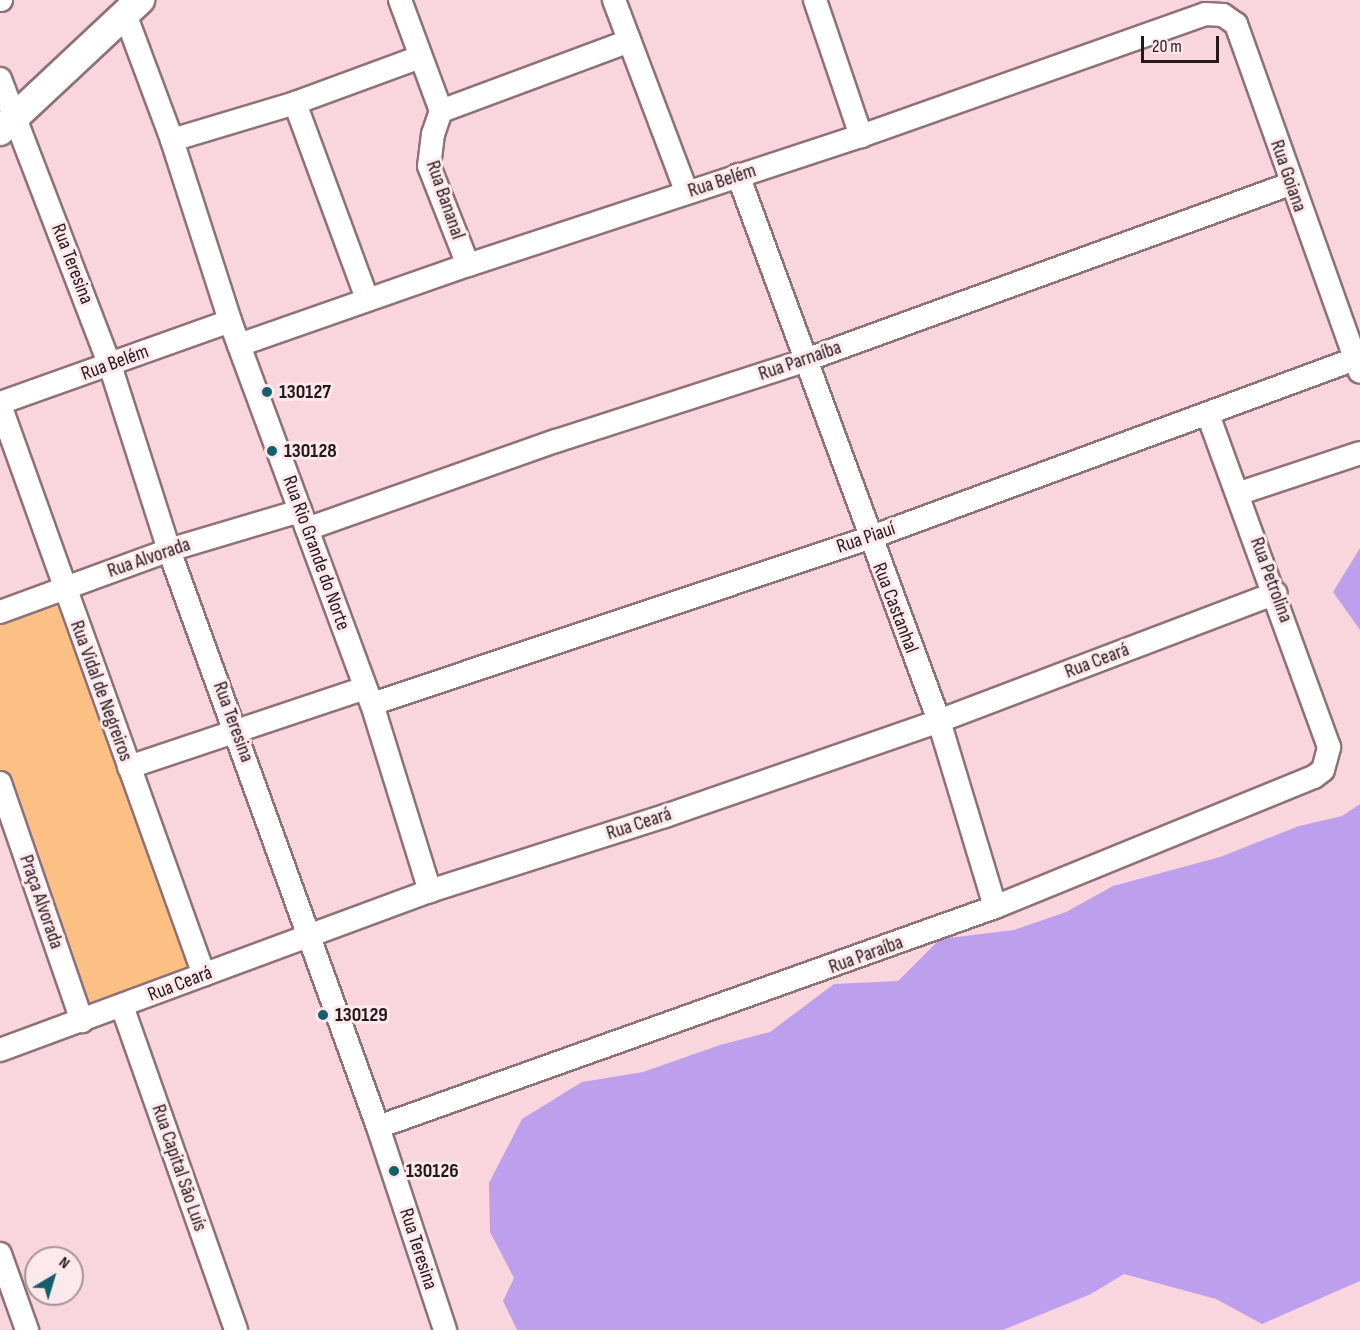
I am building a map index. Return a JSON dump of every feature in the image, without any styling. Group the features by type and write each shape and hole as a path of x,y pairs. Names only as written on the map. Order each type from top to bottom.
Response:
{"street":[{"path":"400,0 441,111 629,41"},
{"path":"614,0 687,193"},
{"path":"814,0 861,136"},
{"path":"8,124 132,7"},
{"name":"Rua Rio Grande do Norte","path":"132,7 230,321 369,696 430,891"},
{"name":"Rua Belém","path":"239,345 468,265 861,136 1203,7"},
{"name":"Rua Goiana","path":"1203,7 1223,15 1236,24 1290,184 1358,366"},
{"path":"172,140 295,103 420,57"},
{"name":"Rua Teresina","path":"0,79 8,124 110,365 169,550 378,1127 445,1330"},
{"path":"295,103 367,299"},
{"name":"Rua Bananal","path":"441,111 432,134 429,166 468,265"},
{"name":"Rua Castanhal","path":"738,175 803,361 939,721 995,907"},
{"name":"Rua Parnaíba","path":"304,520 803,361 1290,184"},
{"name":"Rua Belém","path":"0,404 230,321"},
{"name":"Rua Piauí","path":"129,767 236,730 369,696 869,538 1208,415 1358,366"},
{"name":"Rua Vidal de Negreiros","path":"0,404 204,975"},
{"name":"Rua Petrolina","path":"1208,415 1240,493 1329,747"},
{"path":"1240,493 1360,453"},
{"name":"Rua Alvorada","path":"0,612 169,550 304,520"},
{"name":"Rua Ceará","path":"0,1050 82,1022 430,891 939,721 1276,592"},
{"name":"Rua Paraíba","path":"378,1127 995,907 1314,777 1328,761 1329,747"},
{"name":"Praça Alvorada","path":"0,783 4,808 82,1022"},
{"name":"Rua Capital São Luís","path":"122,1006 236,1330"},
{"path":"0,1254 27,1330"}],"shaded area":[{"path":"1360,548 1360,630 1333,592"},
{"path":"56,602 189,973 81,1011 0,783 0,622"},
{"path":"1360,804 1360,1281 1262,1324 1216,1299 1124,1274 1091,1294 1003,1330 517,1330 503,1301 514,1278 490,1232 489,1183 522,1119 582,1082 643,1072 720,1045 770,1032 834,984 898,981 940,939 1014,930 1066,912 1113,886 1220,857 1299,826 1342,816"}],"place":[{"name":"130127","path":"267,392"},
{"name":"130128","path":"272,451"},
{"name":"130129","path":"323,1015"},
{"name":"130126","path":"394,1171"}]}
